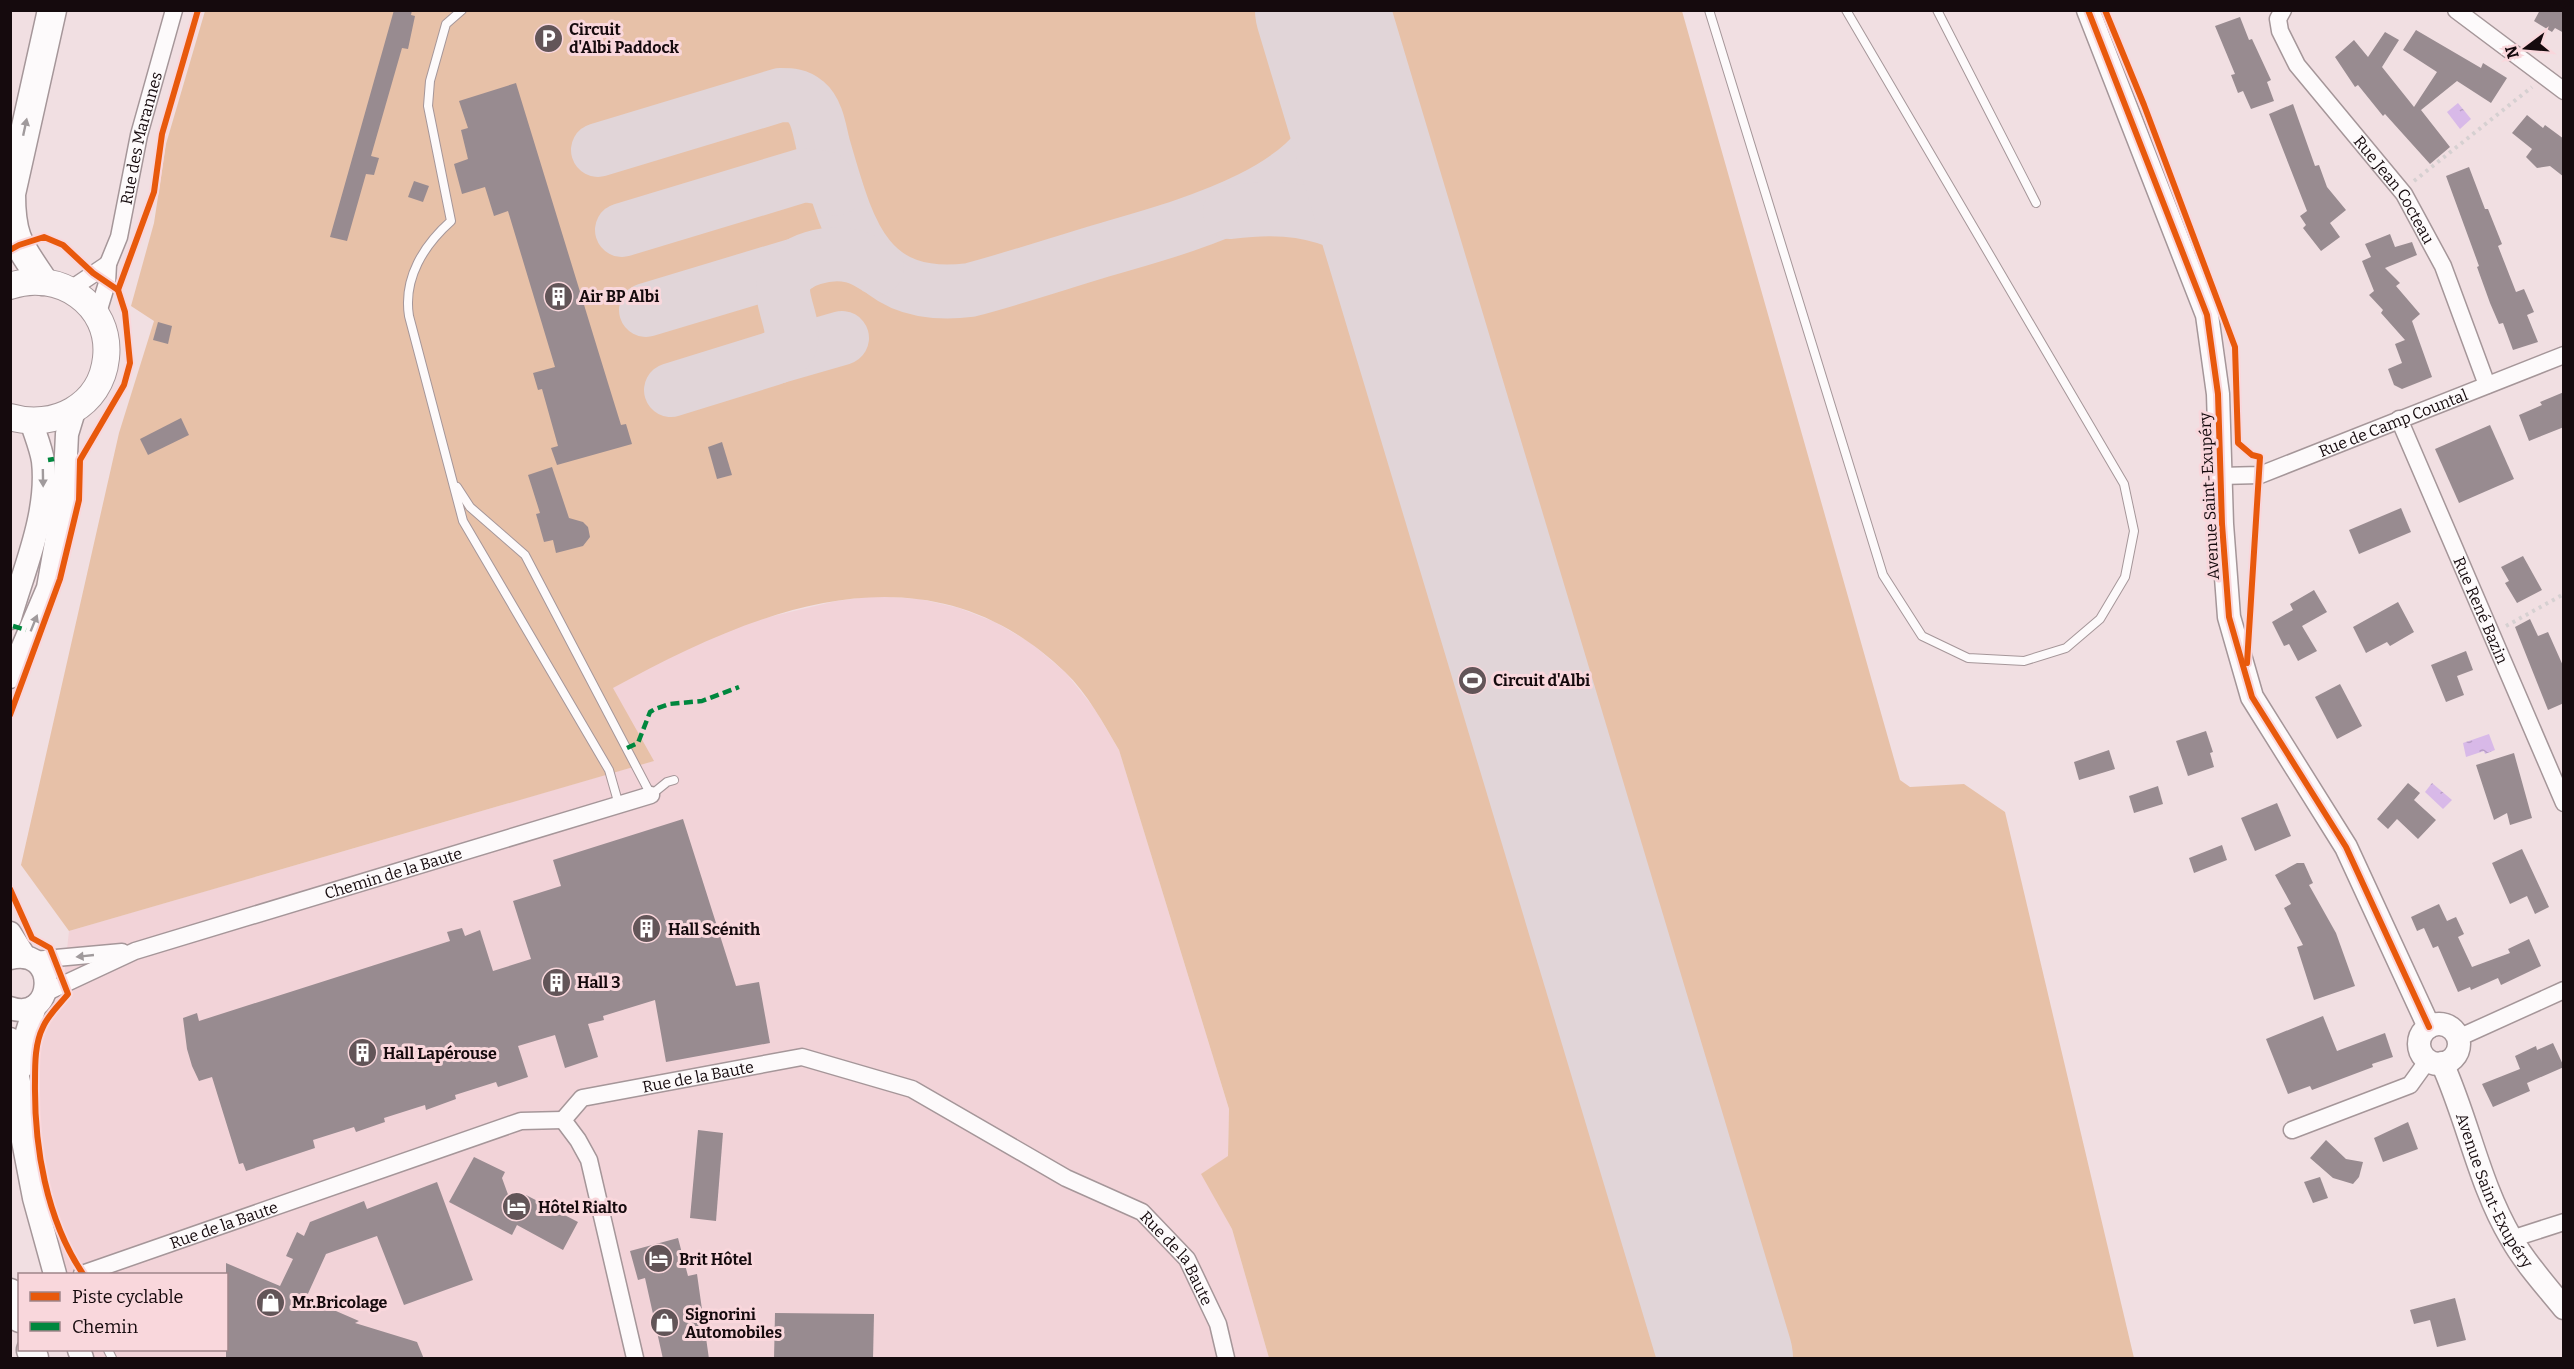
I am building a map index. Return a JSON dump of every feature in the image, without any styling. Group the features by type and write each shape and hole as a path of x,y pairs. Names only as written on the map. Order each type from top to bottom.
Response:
{"highway":[{"path":"43,280 19,245 11,222 11,194 52,10"}],"main road":[{"path":"10,286 43,280 71,290 86,301 97,316 105,336 106,357 101,378 90,397 74,411 54,420 21,419"}],"street":[{"name":"Rue des Marannes","path":"97,316 107,282 108,264 119,237 140,135 174,10"},
{"name":"Avenue Saint-Exupéry","path":"2088,10 2208,315 2218,394 2220,476 2229,617 2252,697 2346,847 2429,1027"},
{"name":"Rue Jean Cocteau","path":"2283,10 2278,19 2280,31 2297,65 2400,189 2443,266 2487,385"},
{"path":"2456,10 2564,91"},
{"path":"71,290 108,264"},
{"name":"Rue de Camp Countal","path":"2220,476 2260,475 2564,355"},
{"path":"10,677 48,588 64,497 67,434 74,411"},
{"path":"10,618 36,527 44,487 43,460 21,419"},
{"name":"Rue René Bazin","path":"2399,419 2564,803"},
{"name":"Chemin de la Baute","path":"40,999 135,951 651,795"},
{"path":"10,933 23,959 45,975 40,999 27,1032 19,1082"},
{"name":"Chemin de la Baute","path":"23,959 135,951"},
{"path":"2458,1038 2564,990"},
{"path":"10,1008 26,1010 40,999"},
{"path":"2292,1130 2410,1085 2435,1062 2449,1061 2458,1051 2458,1038 2456,1032 2446,1025 2434,1024 2429,1027 2424,1031 2420,1043 2420,1050 2435,1062"},
{"path":"10,1039 19,1082 23,1142 34,1198 54,1273"},
{"name":"Rue de la Baute","path":"86,1273 521,1121 562,1120 582,1098 802,1057 912,1089 1066,1178 1142,1212 1187,1258 1218,1324 1226,1359"},
{"name":"Avenue Saint-Exupéry","path":"2435,1062 2453,1088 2478,1165 2511,1239 2564,1308"},
{"path":"562,1120 578,1140 589,1160 635,1359"},
{"path":"2511,1239 2564,1222"}],"lane":[{"path":"462,10 446,24 430,81 428,106 451,221 425,250 410,282 407,293 409,316 463,521 609,770 619,805"},
{"path":"1709,10 1883,575 1922,636 1968,658 2024,661 2066,648 2100,619 2125,577 2134,531 2124,484 1845,10"},
{"path":"1937,10 2036,203"},
{"path":"452,478 470,507 525,555 651,795 667,782 674,780"}],"path":[{"path":"2400,189 2412,182 2544,76"},
{"path":"2492,633 2564,594"}],"shaded area":[{"name":"Circuit d'Albi","path":"205,11 1682,11 1900,780 1910,787 1964,784 2005,812 2134,1358 1269,1358 1232,1229 1201,1174 1228,1156 1229,1109 1119,750 1088,699 1065,672 1012,631 956,607 899,597 841,600 783,613 725,633 613,688 654,761 69,931 21,865 119,433 154,321 131,306 154,223 166,144"},
{"path":"875,596 920,599 959,608 995,622 1031,643 1066,673 1094,708 1119,750 1229,1109 1228,1157 1202,1174 1232,1229 1269,1358 92,1358 89,1351 228,1351 228,1273 65,1273 36,1165 28,1095 33,1031 62,995 69,931 653,761 612,688 674,654 749,622 836,601"}],"water":[{"path":"2458,103 2471,119 2460,129 2447,112"},
{"path":"2489,734 2495,750 2466,757 2463,743"},
{"path":"2432,783 2452,800 2443,809 2425,792"}],"building":[{"path":"394,10 412,10 411,15 415,16 408,49 402,48 371,156 379,158 374,175 366,174 347,241 330,237"},
{"path":"2540,10 2564,10 2564,33 2555,28 2552,32 2534,21"},
{"path":"2240,17 2249,40 2252,39 2271,80 2267,82 2274,101 2251,109 2243,91 2238,93 2231,75 2235,74 2215,26"},
{"path":"2416,30 2481,68 2483,63 2507,78 2491,103 2457,81 2421,110 2450,147 2430,164 2385,114 2383,116 2358,85 2355,87 2335,57 2354,40 2368,57 2385,32 2399,40 2382,67 2414,107 2437,72 2403,50"},
{"path":"516,83 621,425 626,424 632,444 557,465 551,448 558,446 542,389 538,390 533,373 555,367 508,211 494,216 485,187 462,194 454,164 468,159 461,130 468,128 459,101"},
{"path":"2293,104 2315,166 2319,165 2327,187 2346,210 2330,223 2340,237 2321,251 2303,228 2306,225 2300,216 2307,211 2269,114"},
{"path":"2527,115 2543,128 2545,125 2564,139 2564,177 2550,166 2537,168 2526,157 2532,149 2512,133"},
{"path":"2469,167 2485,209 2488,209 2502,244 2498,246 2516,292 2524,289 2534,312 2527,315 2538,342 2513,350 2503,323 2499,324 2490,303 2446,176"},
{"path":"414,181 429,186 423,202 408,197"},
{"path":"2390,234 2395,247 2412,242 2417,255 2385,268 2400,283 2396,286 2420,314 2412,321 2432,377 2402,389 2394,385 2388,369 2402,363 2395,344 2405,340 2381,313 2383,310 2369,295 2374,291 2362,261 2371,257 2365,244"},
{"path":"158,322 172,326 168,344 153,340"},
{"path":"2564,392 2564,427 2529,441 2519,415 2542,405 2540,402"},
{"path":"181,418 189,435 148,455 140,439"},
{"path":"2490,425 2514,479 2459,503 2435,449"},
{"path":"722,442 732,475 717,479 708,447"},
{"path":"552,467 569,518 583,522 588,527 590,537 583,546 556,553 553,540 544,542 536,514 540,513 528,475"},
{"path":"2401,508 2411,532 2359,554 2349,530"},
{"path":"2523,556 2542,590 2517,603 2505,583 2509,581 2501,567"},
{"path":"2314,590 2327,612 2302,626 2317,651 2298,661 2289,644 2284,646 2272,622 2293,610 2290,604"},
{"path":"2398,602 2414,632 2390,646 2387,642 2366,653 2353,627"},
{"path":"2530,619 2538,636 2548,632 2564,668 2564,703 2548,710 2515,627"},
{"path":"2466,651 2473,670 2457,676 2464,695 2446,702 2431,665"},
{"path":"2340,684 2362,726 2337,739 2315,697"},
{"path":"2206,731 2213,752 2210,753 2214,767 2188,776 2176,741"},
{"path":"2109,750 2115,769 2079,780 2074,762"},
{"path":"2514,753 2532,818 2510,825 2507,813 2494,820 2476,765"},
{"path":"2408,783 2420,793 2414,800 2436,820 2418,839 2397,819 2388,829 2377,819"},
{"path":"2158,786 2163,804 2134,813 2129,796"},
{"path":"2277,803 2291,836 2255,851 2241,818"},
{"path":"683,819 736,986 759,982 770,1043 666,1062 655,1000 603,1016 604,1020 588,1024 598,1057 565,1068 555,1035 518,1046 528,1077 498,1087 496,1082 455,1095 456,1099 426,1110 425,1105 384,1118 385,1122 356,1132 354,1127 313,1140 315,1148 246,1171 243,1163 239,1164 212,1077 199,1081 192,1066 183,1018 197,1013 199,1021 450,941 447,932 462,928 465,936 480,930 493,971 531,959 513,901 561,886 553,860"},
{"path":"2222,845 2227,860 2194,873 2189,858"},
{"path":"2522,849 2549,907 2535,914 2527,896 2510,904 2492,863"},
{"path":"2297,863 2304,863 2313,883 2309,885 2336,933 2355,986 2314,1000 2297,947 2303,945 2284,908 2291,904 2275,875"},
{"path":"2439,904 2447,921 2456,917 2464,934 2458,937 2472,967 2510,953 2508,949 2529,939 2541,966 2501,985 2498,978 2471,990 2470,987 2458,992 2438,946 2433,948 2424,928 2417,931 2411,917"},
{"path":"2323,1016 2337,1051 2385,1033 2393,1057 2312,1090 2310,1086 2288,1094 2266,1039"},
{"path":"2553,1043 2564,1067 2527,1083 2530,1091 2493,1107 2482,1084 2520,1069 2515,1056 2536,1046 2537,1050"},
{"path":"2408,1122 2418,1149 2383,1162 2374,1138"},
{"path":"698,1130 723,1133 716,1221 690,1218"},
{"path":"2326,1140 2346,1159 2363,1162 2359,1177 2353,1184 2333,1178 2310,1158"},
{"name":"Hôtel Rialto","path":"474,1157 505,1172 502,1178 510,1200 526,1195 578,1222 563,1250 517,1225 512,1235 449,1202"},
{"path":"2320,1177 2328,1198 2313,1203 2304,1182"},
{"path":"437,1182 473,1280 404,1305 377,1236 326,1254 306,1298 359,1321 355,1323 417,1342 424,1359 226,1359 226,1351 228,1351 228,1273 226,1273 226,1263 280,1286 293,1259 286,1256 297,1232 304,1236 310,1222 364,1201 367,1209"},
{"path":"678,1238 688,1276 697,1274 709,1359 663,1359 645,1278 638,1280 630,1251"},
{"path":"2455,1298 2466,1340 2437,1347 2430,1320 2414,1324 2410,1310"},
{"path":"775,1313 874,1314 873,1359 774,1359"}],"taxiway":[{"path":"598,150 780,95 797,97 810,106 816,117 842,207 867,255 884,272 906,285 935,291 970,290 1198,221 1236,206 1270,188 1300,166 1323,141 1335,112 1336,81 1328,30"},
{"path":"622,230 804,175 825,178 836,189"},
{"path":"1230,212 1258,209 1299,211 1339,222 1364,235 1405,285"},
{"path":"671,390 771,359 783,353 790,345 792,335 783,292 784,282 788,274 803,262 823,256 843,255 859,258 877,268"},
{"path":"646,310 799,264"},
{"path":"776,357 842,338"}],"runway":[{"path":"1322,10 1726,1358"}],"marked path":[{"path":"48,460 54,459"},
{"path":"13,626 26,630"},
{"path":"627,748 638,743 650,712 655,709 669,704 702,701 739,687"}],"cycle path":[{"path":"118,290 154,192 162,134 198,10"},
{"path":"2088,10 2207,315 2218,394 2222,524 2229,617 2252,697 2346,847 2429,1027"},
{"path":"2105,10 2144,105 2235,347 2238,443 2252,455 2260,457 2247,663"},
{"path":"10,250 44,237 63,245 93,273 118,290 125,312 130,363 124,385 80,460 79,500 60,579 10,715"},
{"path":"10,889 32,938 50,948 68,994 48,1018 38,1040 35,1060 35,1106 40,1156 51,1206 70,1253 82,1273"}],"place":[{"name":"Circuit d'Albi Paddock","path":"548,38"},
{"name":"Air BP Albi","path":"558,296"},
{"name":"Circuit d'Albi","path":"1472,680"},
{"name":"Hall Scénith","path":"647,929"},
{"name":"Hall 3","path":"556,982"},
{"name":"Hall Lapérouse","path":"362,1053"},
{"name":"Hôtel Rialto","path":"517,1207"},
{"name":"Brit Hôtel","path":"658,1259"},
{"name":"Mr.Bricolage","path":"271,1302"},
{"name":"Signorini Automobiles","path":"664,1323"}]}
